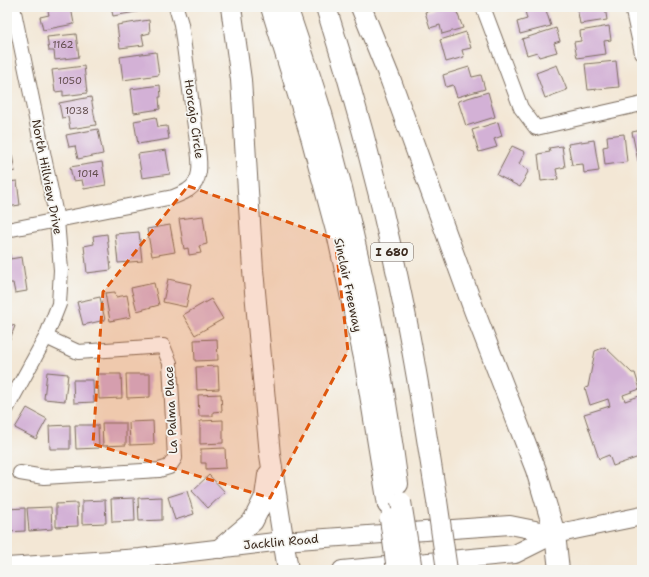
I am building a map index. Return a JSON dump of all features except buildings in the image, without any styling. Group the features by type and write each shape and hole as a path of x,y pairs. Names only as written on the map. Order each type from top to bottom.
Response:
{"highway":[{"path":"231,7 241,80 253,270 270,455 288,570"},
{"name":"Sinclair Freeway","path":"271,7 311,137 338,238 394,504 397,570"},
{"name":"I 680","path":"287,7 322,113 358,257 386,404 394,504 412,570"},
{"name":"I 680","path":"326,7 358,117 395,266 437,501 447,570"},
{"path":"361,7 391,81 474,310 536,470 555,534 559,570"},
{"path":"221,548 253,521 265,498 270,455"}],"main road":[{"name":"Jacklin Road","path":"342,570 514,554 555,534 642,516"},
{"name":"Jacklin Road","path":"7,566 140,558 283,541 510,525 555,534"}],"street":[{"name":"North Hillview Drive","path":"7,408 46,337 59,304 61,270 57,220 13,7"},
{"name":"Horcajo Circle","path":"7,230 173,197 189,190 198,179 200,166 198,149 181,24 176,7"},
{"path":"483,7 521,108 536,128 642,104"},
{"path":"632,7 642,53"},
{"name":"La Palma Place","path":"20,473 44,477 160,470 169,467 175,458 170,363 163,346 78,352 46,337"}],"highlighted area":[{"path":"188,186 335,239 348,351 270,498 93,444 103,292"}]}
